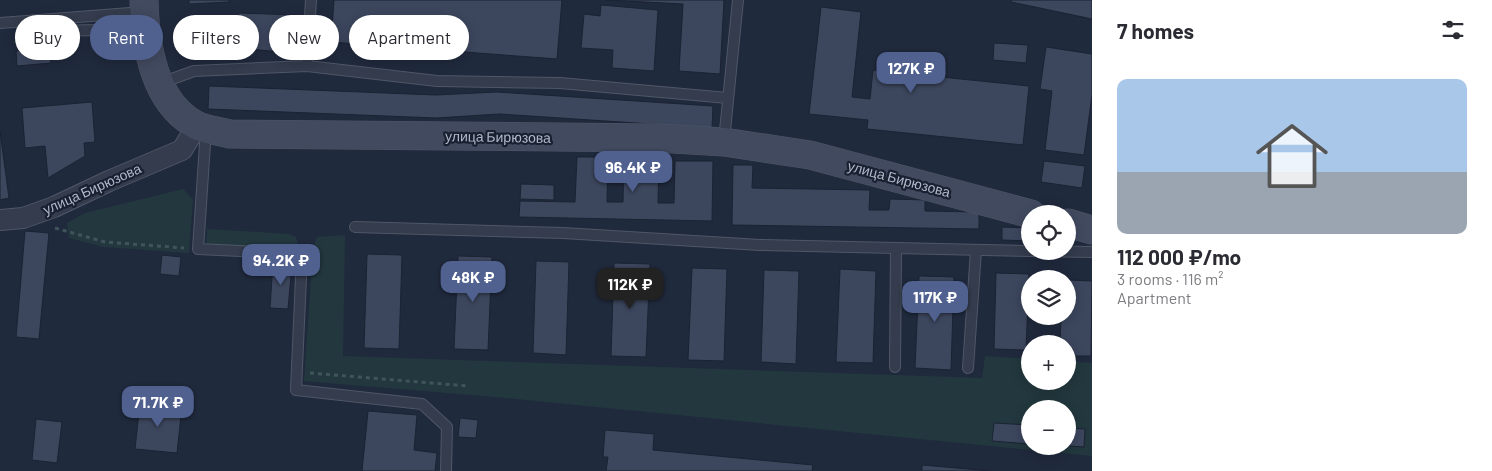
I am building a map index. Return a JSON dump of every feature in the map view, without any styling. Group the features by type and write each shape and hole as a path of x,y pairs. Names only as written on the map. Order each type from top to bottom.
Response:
{"main road":[{"name":"улица Бирюзова","path":"145,14 150,55 160,86 176,110 202,127 230,134 657,138 724,142 810,155 1021,211"},
{"path":"1076,225 1092,230"}],"street":[{"name":"улица Бирюзова","path":"0,220 23,218 54,207 182,150 202,127"}],"lane":[{"path":"307,66 312,0"},
{"path":"724,142 738,0"},
{"path":"80,18 145,14"},
{"path":"80,26 145,14"},
{"path":"0,23 15,22"},
{"path":"160,86 172,78 194,71 307,66 436,81 560,83 728,98"},
{"path":"202,127 198,249 302,254 296,390 422,404 447,427 446,471"},
{"path":"355,227 563,233 760,245 1021,251"},
{"path":"895,367 896,248"},
{"path":"968,368 976,250"},
{"path":"1076,252 1092,252"}],"path":[{"path":"49,227 105,242 198,249"},
{"path":"297,372 468,386"}],"green space":[{"path":"183,189 193,199 189,253 104,247 69,238 67,223 85,213"},
{"path":"207,229 289,234 296,237 299,249 293,260 206,254"},
{"path":"345,235 343,356 982,378 985,356 1021,358 1021,390 1076,390 1076,362 1092,363 1092,456 1076,454 1076,400 1021,400 1021,449 495,397 304,381 313,249 317,237"}],"building":[{"path":"189,0 229,0 229,2 189,4"},
{"path":"334,0 562,0 557,59 469,52 469,15 349,15 349,43 339,43 339,15 333,15"},
{"path":"606,0 724,0 720,74 679,71 683,4"},
{"path":"1011,0 1092,0 1092,19 1011,2"},
{"path":"601,5 658,10 654,71 612,68 613,50 581,48 584,14 600,16"},
{"path":"821,7 861,12 852,97 870,99 873,70 1029,86 1023,145 867,129 868,120 809,114"},
{"path":"239,13 297,15 269,15 269,51 259,50 259,15 239,15"},
{"path":"994,43 1028,45 1026,63 993,60"},
{"path":"1046,47 1092,54 1092,95 1084,155 1045,150 1052,91 1040,89"},
{"path":"17,60 51,60 51,63 17,66"},
{"path":"209,86 436,95 497,92 713,106 712,128 499,114 436,118 208,109"},
{"path":"92,102 95,142 84,143 85,156 48,178 45,146 25,148 22,108"},
{"path":"0,131 9,198 0,200"},
{"path":"624,155 659,156 658,203 674,203 675,161 713,161 712,221 519,217 520,201 575,202 577,157 608,157 607,202 623,202"},
{"path":"1044,161 1085,166 1082,188 1041,182"},
{"path":"733,165 753,165 752,188 870,190 869,210 889,210 890,199 925,200 925,211 979,212 979,229 732,225"},
{"path":"521,184 554,185 554,200 520,199"},
{"path":"1002,227 1021,228 1021,241 1002,240"},
{"path":"25,231 49,233 39,339 16,337"},
{"path":"367,254 402,255 399,349 364,348"},
{"path":"162,255 181,257 179,276 160,274"},
{"path":"458,256 492,257 488,350 454,349"},
{"path":"536,261 569,262 566,355 533,353"},
{"path":"273,263 292,265 288,309 270,308"},
{"path":"614,263 650,264 646,357 611,356"},
{"path":"692,268 727,269 724,361 688,360"},
{"path":"840,269 876,271 873,363 836,362"},
{"path":"764,270 799,271 796,364 761,362"},
{"path":"996,273 1021,274 1021,325 1027,325 1027,335 1021,335 1021,350 994,349"},
{"path":"919,276 954,277 951,370 915,368"},
{"path":"1076,280 1092,281 1091,356 1076,356 1076,335 1060,335 1061,325 1076,325"},
{"path":"140,403 182,407 177,453 135,449"},
{"path":"368,411 417,415 414,450 437,453 435,471 362,471"},
{"path":"460,418 478,420 476,438 458,437"},
{"path":"36,419 62,422 57,463 32,460"},
{"path":"994,423 1021,424 1021,443 992,441"},
{"path":"1076,428 1085,429 1084,447 1076,446"},
{"path":"605,430 654,434 653,450 813,465 812,471 606,471 608,457 603,457"},
{"path":"922,465 991,471 922,471"}]}
